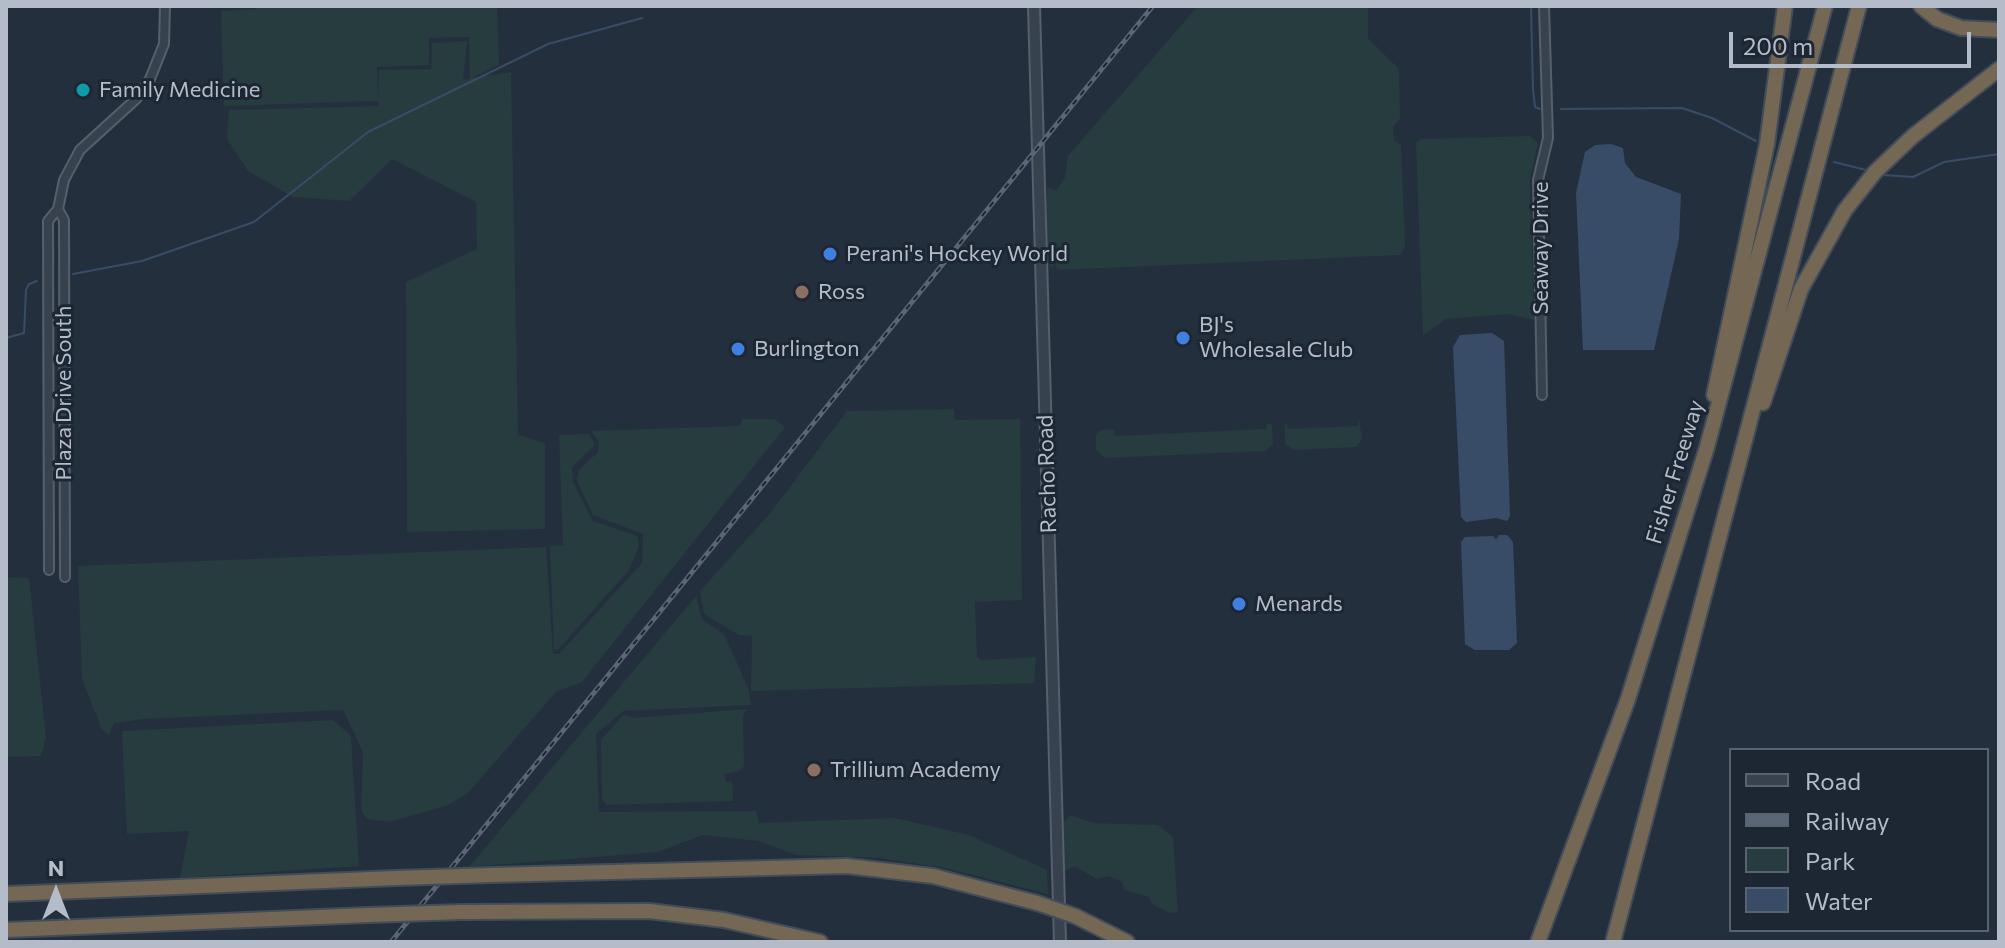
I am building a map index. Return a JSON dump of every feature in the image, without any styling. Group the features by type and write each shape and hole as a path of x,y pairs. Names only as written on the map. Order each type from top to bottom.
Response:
{"highway":[{"path":"1707,447 1717,376 1767,144 1787,6"},
{"name":"Fisher Freeway","path":"1538,942 1628,699 1707,447 1825,6"},
{"path":"1613,942 1859,6"},
{"path":"1921,6 1937,19 1961,28 1999,30"},
{"path":"1737,471 1754,433 1795,304 1845,210 1875,172 1913,136 1999,69"},
{"path":"6,894 396,878 847,866 933,876 1037,903 1075,916 1127,942"},
{"path":"6,930 462,912 649,911 737,922 820,942"}],"street":[{"name":"Plaza Drive South","path":"49,570 48,221 58,209 64,180 80,150 136,99 150,79 164,44 165,6"},
{"name":"Racho Road","path":"1034,6 1060,942"},
{"name":"Seaway Drive","path":"1542,395 1538,180 1548,138 1544,6"},
{"name":"Plaza Drive South","path":"58,209 64,220 65,577"},
{"path":"49,373 64,372"},
{"path":"49,485 64,486"},
{"path":"49,546 65,546"}],"green space":[{"path":"256,6 497,6 499,65 472,78 511,72 518,435 545,443 545,529 407,532 406,282 477,249 476,202 392,159 349,201 293,197 248,171 227,139 229,110 379,106 378,101 224,106 221,11 256,9","holes":["469,37 470,79 463,80 467,41 432,43 431,69 379,70 378,98 377,67 429,65 429,38"]},
{"path":"1198,6 1368,6 1368,38 1399,69 1400,119 1393,126 1394,140 1401,145 1405,246 1400,255 1058,270 1054,264 1053,268 1050,266 1046,257 1047,187 1056,191 1065,177 1068,156"},
{"path":"1530,136 1538,143 1530,179 1534,320 1507,314 1446,319 1423,335 1416,143 1421,139"},
{"path":"954,409 955,420 1020,419 1022,600 975,602 977,657 982,660 1036,657 1034,683 751,691 752,636 739,635 704,614 700,591 772,511 847,411"},
{"path":"743,419 774,419 785,427 582,682 556,692 468,793 446,806 388,822 367,819 361,811 363,752 343,710 144,719 114,723 109,735 102,730 82,679 78,566 546,547 553,654 559,654 642,563 643,534 593,515 576,479 580,469 598,452 599,442 591,431 739,426"},
{"path":"1359,419 1362,439 1357,447 1294,450 1285,444 1285,422 1288,429 1357,426"},
{"path":"1268,423 1272,425 1273,445 1265,451 1105,458 1096,450 1096,434 1100,430 1114,429 1115,436 1266,429"},
{"path":"589,434 595,445 572,467 573,482 593,521 637,536 639,546 629,570 559,649 554,650 550,546 563,545 559,435"},
{"path":"6,577 29,578 46,738 41,756 6,757"},
{"path":"696,596 702,619 724,634 749,690 751,705 623,711 596,734 599,812 756,811 759,823 895,818 969,835 1047,870 1048,894 945,868 879,858 796,855 759,841 702,835 658,852 469,867"},
{"path":"747,709 743,716 744,766 739,771 724,774 726,782 732,781 733,801 606,805 602,798 601,740 623,715 636,718"},
{"path":"333,720 351,736 359,866 180,878 189,831 127,834 122,731"},
{"path":"1070,815 1093,823 1158,825 1173,837 1178,912 1170,913 1152,904 1149,897 1124,890 1122,882 1108,876 1097,879 1074,866 1063,872 1064,822"}],"water":[{"path":"1611,144 1623,148 1625,163 1636,177 1681,194 1679,239 1654,350 1583,350 1576,193 1585,152 1595,145"},
{"path":"1492,333 1504,341 1510,516 1507,521 1496,518 1466,522 1461,517 1453,347 1460,335"},
{"path":"1499,535 1507,535 1513,542 1517,643 1509,650 1475,650 1465,644 1461,542 1465,537 1493,536 1496,539"}],"waterway":[{"path":"1531,6 1533,89 1535,107 1540,109"},
{"path":"73,274 142,261 254,222 368,132 548,44 642,18"},
{"path":"1561,109 1682,108 1712,118 1756,141"},
{"path":"1883,175 1913,177 1944,162 1999,154"},
{"path":"1834,162 1866,170"},
{"path":"6,338 24,333 26,290 29,284 37,281"}],"railway":[{"path":"391,942 1153,6"}],"place":[{"name":"Family Medicine","path":"83,90"},
{"name":"Perani's Hockey World","path":"830,254"},
{"name":"Ross","path":"802,292"},
{"name":"BJ's Wholesale Club","path":"1183,338"},
{"name":"Burlington","path":"738,349"},
{"name":"Menards","path":"1239,604"},
{"name":"Trillium Academy","path":"814,770"}]}
